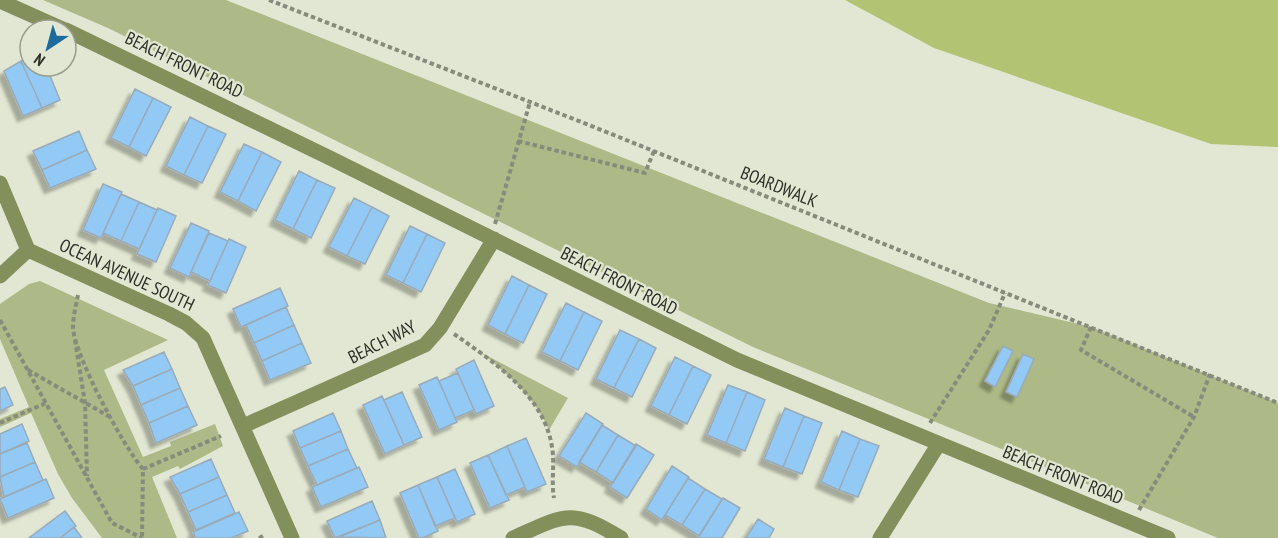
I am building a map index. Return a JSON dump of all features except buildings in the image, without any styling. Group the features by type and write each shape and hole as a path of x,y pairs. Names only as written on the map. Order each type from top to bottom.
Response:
{"street":[{"name":"BEACH FRONT ROAD","path":"0,2 37,18"},
{"name":"BEACH FRONT ROAD","path":"78,36 737,360 938,445 1168,538"},
{"path":"0,183 28,249 0,276"},
{"name":"BEACH WAY","path":"243,426 412,353 425,345 440,328 494,239"},
{"name":"OCEAN AVENUE SOUTH","path":"28,249 193,327 208,345 292,538"},
{"path":"880,538 938,445"},
{"path":"513,538 550,522 574,516 590,520 621,538"}],"path":[{"name":"BOARDWALK","path":"269,0 654,151 1278,403"},
{"path":"494,239 496,216 530,102"},
{"path":"518,141 645,173 654,151"},
{"path":"917,436 929,424 989,330 1005,293"},
{"path":"78,295 73,329 85,403 87,477"},
{"path":"0,320 112,523 142,538 143,469 130,455 90,376 73,329"},
{"path":"1091,327 1081,350 1194,417"},
{"path":"440,328 454,334 500,367 542,415 552,447 554,498"},
{"path":"27,370 112,419"},
{"path":"1131,523 1194,417 1210,374"},
{"path":"0,423 46,403"},
{"path":"143,469 221,436"},
{"path":"259,538 265,535"}],"shaded area":[{"path":"43,0 226,0 989,303 1091,327 1278,403 1278,538 1218,538 753,347 108,28"},
{"path":"845,0 1278,0 1278,147 1211,144 934,48"},
{"path":"40,281 168,340 104,370 143,457 171,446 170,442 215,424 223,446 180,469 178,466 152,477 177,538 102,538 72,498 58,474 31,413 0,427 0,419 29,407 0,339 0,304 29,284"},
{"path":"480,352 568,398 549,430 528,397"}]}
